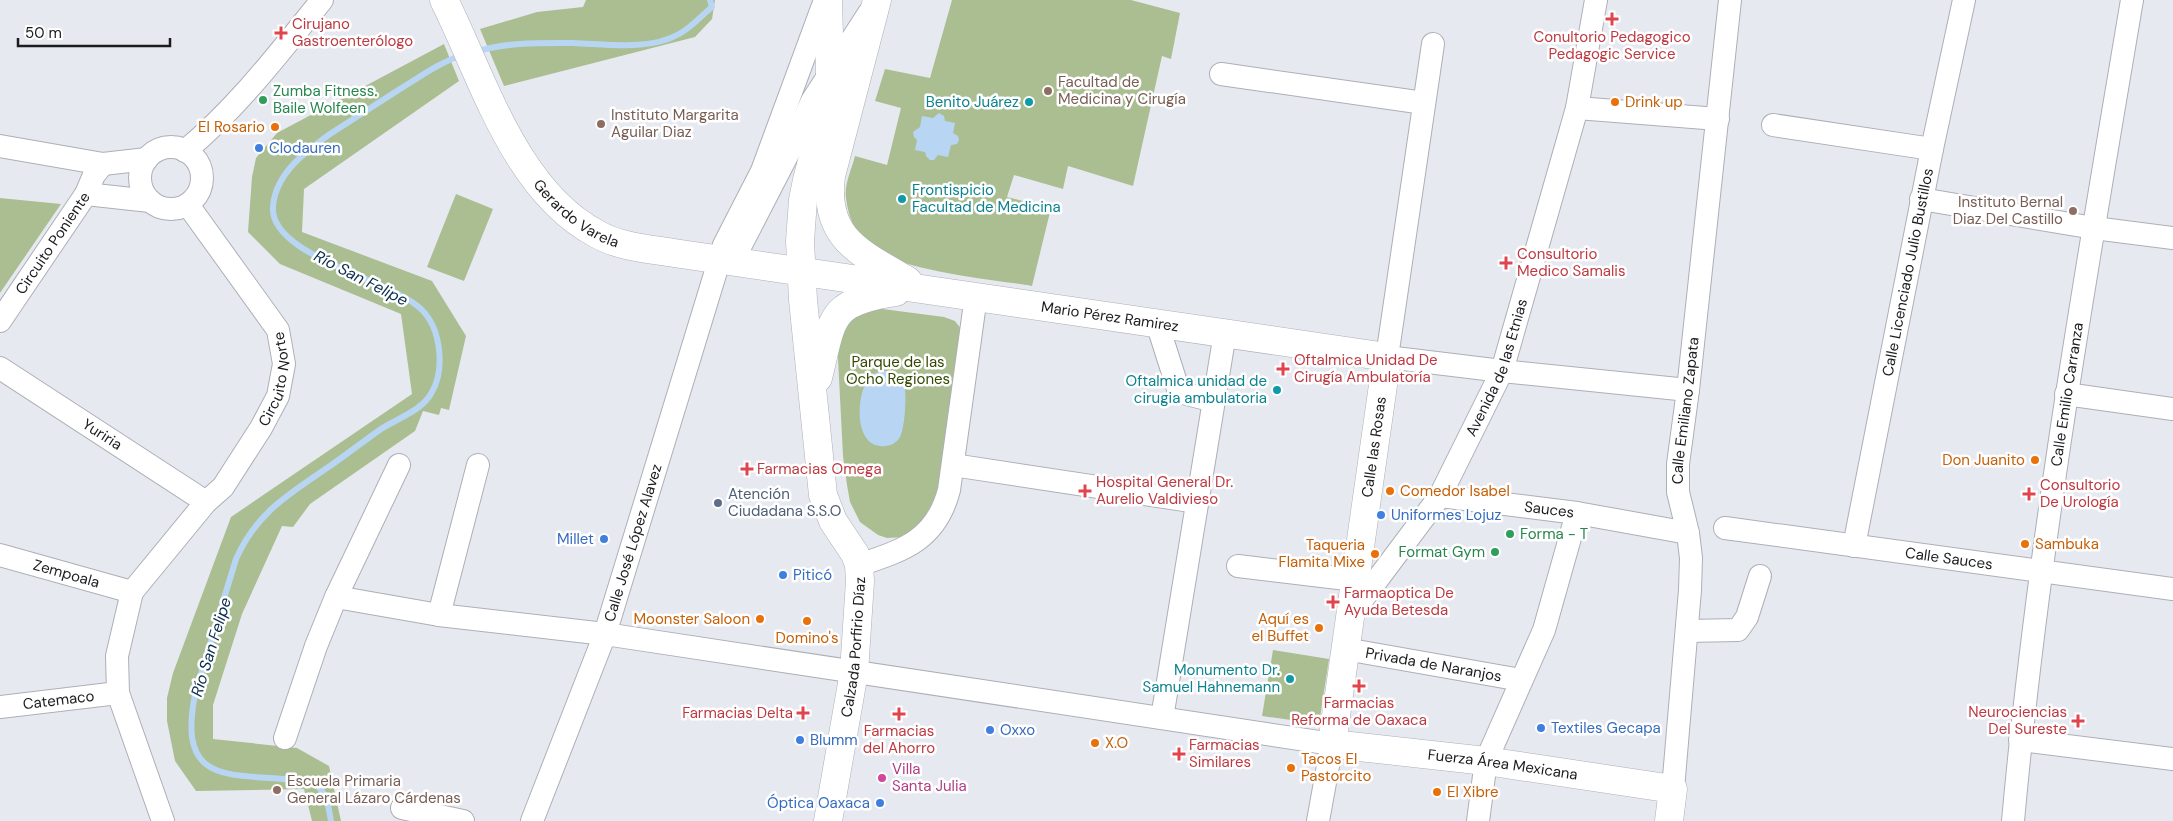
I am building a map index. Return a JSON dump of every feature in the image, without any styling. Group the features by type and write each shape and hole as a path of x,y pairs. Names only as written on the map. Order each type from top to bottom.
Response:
{"main road":[{"name":"Gerardo Varela","path":"444,0 462,36 485,94 527,168 554,203 596,234 624,244 719,260"},
{"name":"Calzada Porfirio Díaz","path":"826,0 830,74 827,104 803,200 801,271 821,480 826,506 833,521 855,554 859,566 860,581 854,672 828,821"},
{"path":"876,1 831,176 830,204 836,224 856,249 920,288"},
{"name":"Mario Pérez Ramirez","path":"719,260 1387,357"},
{"path":"813,397 832,323 842,309 863,298 920,288"},
{"name":"Calle las Rosas","path":"1332,744 1387,357"},
{"name":"Fuerza Área Mexicana","path":"1332,744 1486,761 1673,789"},
{"name":"Calle Emiliano Zapata","path":"1668,821 1673,789"}],"street":[{"path":"185,150 221,120 254,85 322,0"},
{"name":"Calle José López Alavez","path":"532,821 605,634 719,260 730,232 766,162 826,0"},
{"name":"Avenida de las Etnias","path":"1350,616 1440,496 1502,372 1577,108 1596,0"},
{"name":"Calle Emiliano Zapata","path":"1673,789 1691,574 1688,533 1678,492 1678,464 1688,390 1730,0"},
{"name":"Calle Licenciado Julio Bustillos","path":"1854,546 1932,149 1964,0"},
{"name":"Calle Emilio Carranza","path":"2013,821 2020,740 2066,394 2132,0"},
{"path":"719,260 741,245 791,148 812,101 876,1"},
{"name":"Calle las Rosas","path":"1387,357 1433,44"},
{"path":"1221,74 1424,103"},
{"path":"1577,108 1718,120"},
{"path":"1773,124 1932,149"},
{"path":"0,146 103,164 147,159"},
{"path":"86,194 150,201 163,208 176,209 188,205 198,195 202,183 202,170 196,159 185,150 172,148 160,150 147,159 140,172 141,188 150,201"},
{"name":"Circuito Poniente","path":"0,321 86,194 94,175 103,164"},
{"path":"1922,199 2094,228 2173,238"},
{"name":"Circuito Norte","path":"132,592 206,502 223,487 261,428 278,396 284,364 278,330 188,205"},
{"path":"859,566 901,549 919,539 940,516 946,503 976,296"},
{"path":"1157,323 1179,392 1214,400"},
{"path":"1162,718 1225,333"},
{"name":"Mario Pérez Ramirez","path":"1387,357 1502,372 1688,390"},
{"name":"Yuriria","path":"0,368 206,502"},
{"path":"2066,394 2173,410"},
{"path":"285,738 316,646 336,596 399,465"},
{"path":"439,615 478,465"},
{"path":"953,465 1197,502"},
{"name":"Sauces","path":"1440,496 1576,513 1688,533"},
{"name":"Privada de Naranjos","path":"1478,821 1486,761 1544,630 1576,513"},
{"name":"Calle Sauces","path":"1726,528 2042,572 2173,588"},
{"name":"Zempoala","path":"0,555 132,592"},
{"path":"1238,566 1355,580"},
{"path":"1687,631 1738,630 1747,617 1760,576"},
{"path":"132,592 117,656 118,693 163,821"},
{"path":"336,596 439,615 605,634 1332,744"},
{"name":"Privada de Naranjos","path":"1345,649 1521,680"},
{"name":"Catemaco","path":"0,707 118,693"},
{"path":"2020,740 2173,758"},
{"name":"Calle las Rosas","path":"1318,821 1332,744"},
{"path":"402,808 462,821"}],"green space":[{"path":"586,0 715,0 712,19 695,37 504,86 480,29 537,12 583,7"},
{"name":"Facultad de Medicina y Cirugía","path":"952,0 1131,0 1180,13 1171,59 1162,56 1133,186 1068,166 1063,189 1014,175 1007,197 1051,208 1032,286 968,277 919,267 897,260 878,252 864,242 857,233 849,215 846,187 855,156 887,165 901,108 875,101 885,69 930,78"},
{"path":"444,44 459,81 304,189 302,232 432,281 466,336 449,410 441,408 439,415 423,411 415,431 310,504 293,527 282,526 242,614 213,705 213,739 297,748 329,766 341,821 312,821 304,789 196,791 175,761 167,721 167,698 173,673 231,517 412,394 401,314 280,264 248,232 252,177 256,158 277,133"},
{"path":"456,194 493,209 464,281 427,267"},
{"path":"0,198 61,204 0,293"},
{"name":"Parque de las Ocho Regiones","path":"875,308 944,317 955,321 961,329 936,508 905,537 887,538 878,535 860,522 850,502 843,456 837,339 855,311"},
{"path":"1273,650 1329,659 1319,724 1262,716"}],"water":[{"path":"939,113 944,116 945,121 955,123 953,133 958,136 959,140 957,144 951,145 948,157 938,155 934,160 930,160 925,152 915,150 917,140 913,132 920,127 922,116 933,118"},
{"path":"886,371 897,375 903,381 905,388 904,419 900,437 894,443 880,446 871,443 865,436 861,427 860,405 865,385 869,378 875,373"}],"waterway":[{"name":"Río San Felipe","path":"475,52 499,46 524,44 641,45 655,43 688,29 712,7 710,0"},
{"name":"Río San Felipe","path":"331,821 324,793 311,782 237,775 218,771 204,762 194,747 191,724 196,690 236,559 244,543 264,516 288,495 381,429 409,414 428,399 439,372 439,349 433,328 422,310 407,299 386,288 310,253 290,239 277,224 273,206 275,194 293,164 311,148 423,75 463,55"}],"place":[{"name":"Conultorio Pedagogico Pedagogic Service","path":"1612,19"},
{"name":"Cirujano Gastroenterólogo","path":"281,33"},
{"name":"Facultad de Medicina y Cirugía","path":"1048,91"},
{"name":"Zumba Fitness. Baile Wolfeen","path":"263,100"},
{"name":"Benito Juárez","path":"1029,102"},
{"name":"Drink up","path":"1615,102"},
{"name":"Instituto Margarita Aguilar Diaz","path":"601,124"},
{"name":"El Rosario","path":"275,127"},
{"name":"Clodauren","path":"259,148"},
{"name":"Frontispicio Facultad de Medicina","path":"902,199"},
{"name":"Instituto Bernal Diaz Del Castillo","path":"2073,211"},
{"name":"Consultorio Medico Samalis","path":"1506,263"},
{"name":"Oftalmica Unidad De Cirugía Ambulatoría","path":"1283,369"},
{"name":"Oftalmica unidad de cirugia ambulatoria","path":"1277,390"},
{"name":"Don Juanito","path":"2035,460"},
{"name":"Farmacias Omega","path":"747,469"},
{"name":"Hospital General Dr. Aurelio Valdivieso","path":"1085,491"},
{"name":"Comedor Isabel","path":"1390,491"},
{"name":"Consultorio De Urología","path":"2029,494"},
{"name":"Atención Ciudadana S.S.O","path":"718,503"},
{"name":"Uniformes Lojuz","path":"1381,515"},
{"name":"Forma - T","path":"1510,534"},
{"name":"Millet","path":"604,539"},
{"name":"Sambuka","path":"2025,544"},
{"name":"Format Gym","path":"1495,552"},
{"name":"Taqueria Flamita Mixe","path":"1375,554"},
{"name":"Piticó","path":"783,575"},
{"name":"Farmaoptica De Ayuda Betesda","path":"1333,602"},
{"name":"Moonster Saloon","path":"760,619"},
{"name":"Domino's","path":"807,621"},
{"name":"Aquí es el Buffet","path":"1319,628"},
{"name":"Monumento Dr. Samuel Hahnemann","path":"1290,679"},
{"name":"Farmacias Reforma de Oaxaca","path":"1359,686"},
{"name":"Farmacias Delta","path":"803,713"},
{"name":"Farmacias del Ahorro","path":"899,714"},
{"name":"Neurociencias Del Sureste","path":"2078,721"},
{"name":"Textiles Gecapa","path":"1541,728"},
{"name":"Oxxo","path":"990,730"},
{"name":"Blumm","path":"800,740"},
{"name":"X.O","path":"1095,743"},
{"name":"Farmacias Similares","path":"1179,754"},
{"name":"Tacos El Pastorcito","path":"1291,768"},
{"name":"Villa Santa Julia","path":"882,778"},
{"name":"Escuela Primaria General Lázaro Cárdenas","path":"277,790"},
{"name":"El Xibre","path":"1437,792"},
{"name":"Óptica Oaxaca","path":"880,803"}]}
